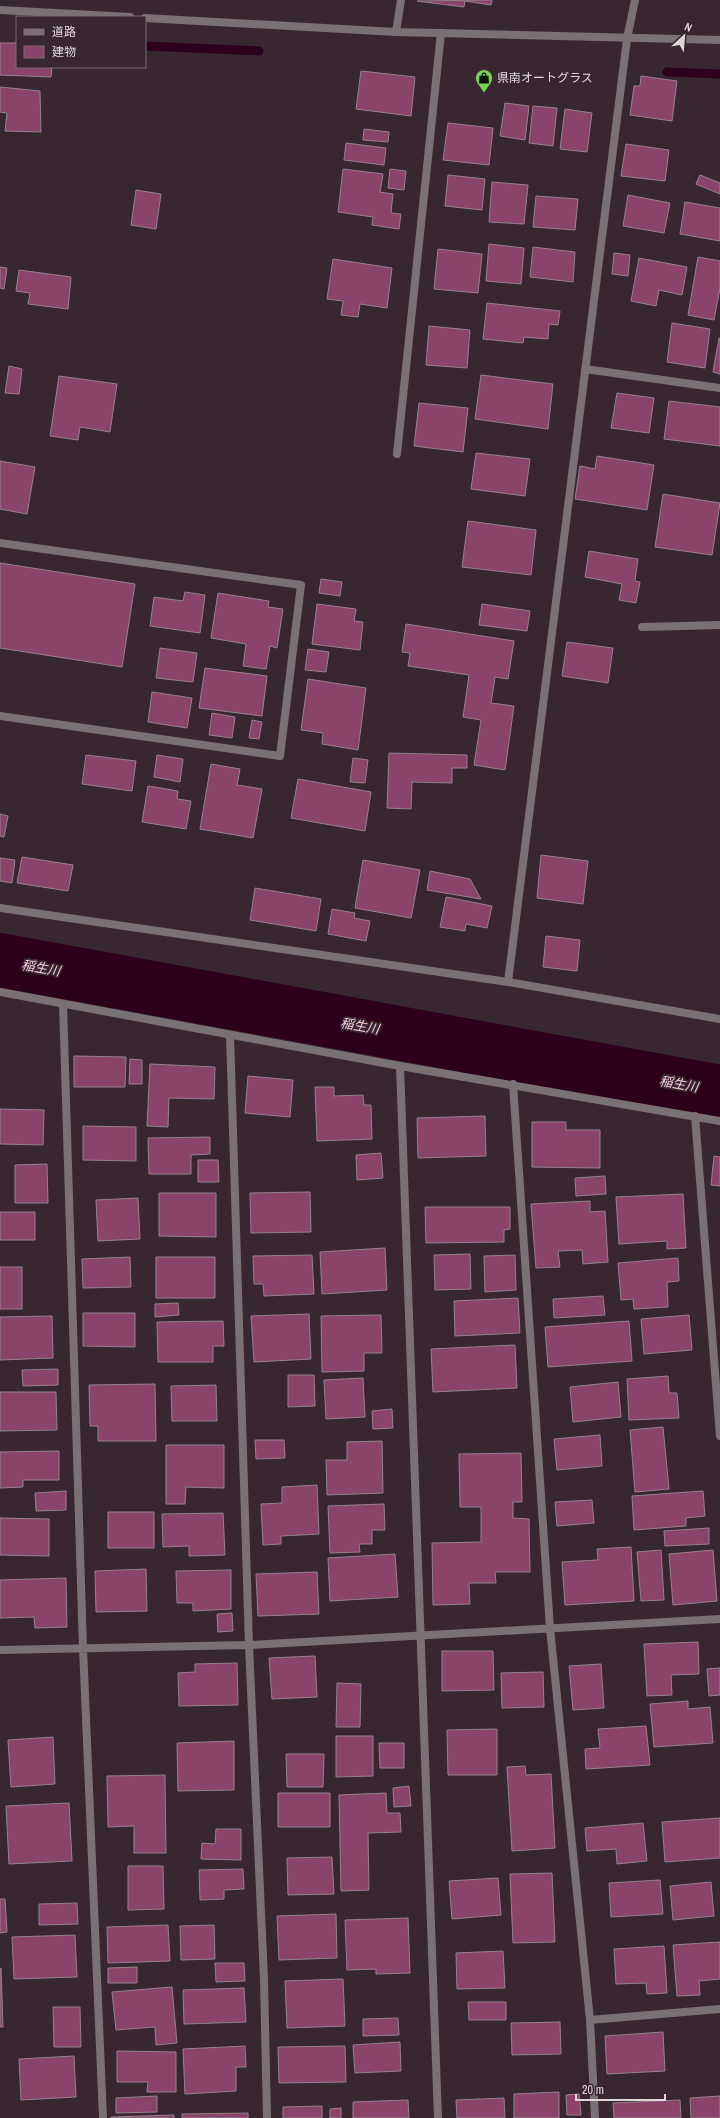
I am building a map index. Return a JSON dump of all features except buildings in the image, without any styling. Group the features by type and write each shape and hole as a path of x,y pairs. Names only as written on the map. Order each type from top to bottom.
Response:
{"street":[{"path":"396,32 401,0"},
{"path":"508,982 627,39 635,0"},
{"path":"0,10 111,16"},
{"path":"146,18 396,32 627,39 720,40"},
{"path":"397,454 441,33"},
{"path":"585,369 720,388"},
{"path":"0,543 301,585 280,756 0,716"},
{"path":"642,627 720,625"},
{"path":"0,908 508,982 720,1019"},
{"path":"0,992 400,1066 513,1084 720,1121"},
{"path":"63,1004 83,1648 103,2118"},
{"path":"230,1035 249,1645 264,1979 267,2118"},
{"path":"400,1066 438,2118"},
{"path":"513,1084 550,1628 590,2020 595,2118"},
{"path":"695,1116 720,1436"},
{"path":"0,1650 249,1645 720,1619"},
{"path":"590,2020 720,2009"}],"waterway":[{"path":"146,46 259,51"},
{"path":"667,72 720,74"},
{"name":"稲生川","path":"0,960 720,1092"}],"place":[{"name":"県南オートグラス","path":"484,93"}]}
